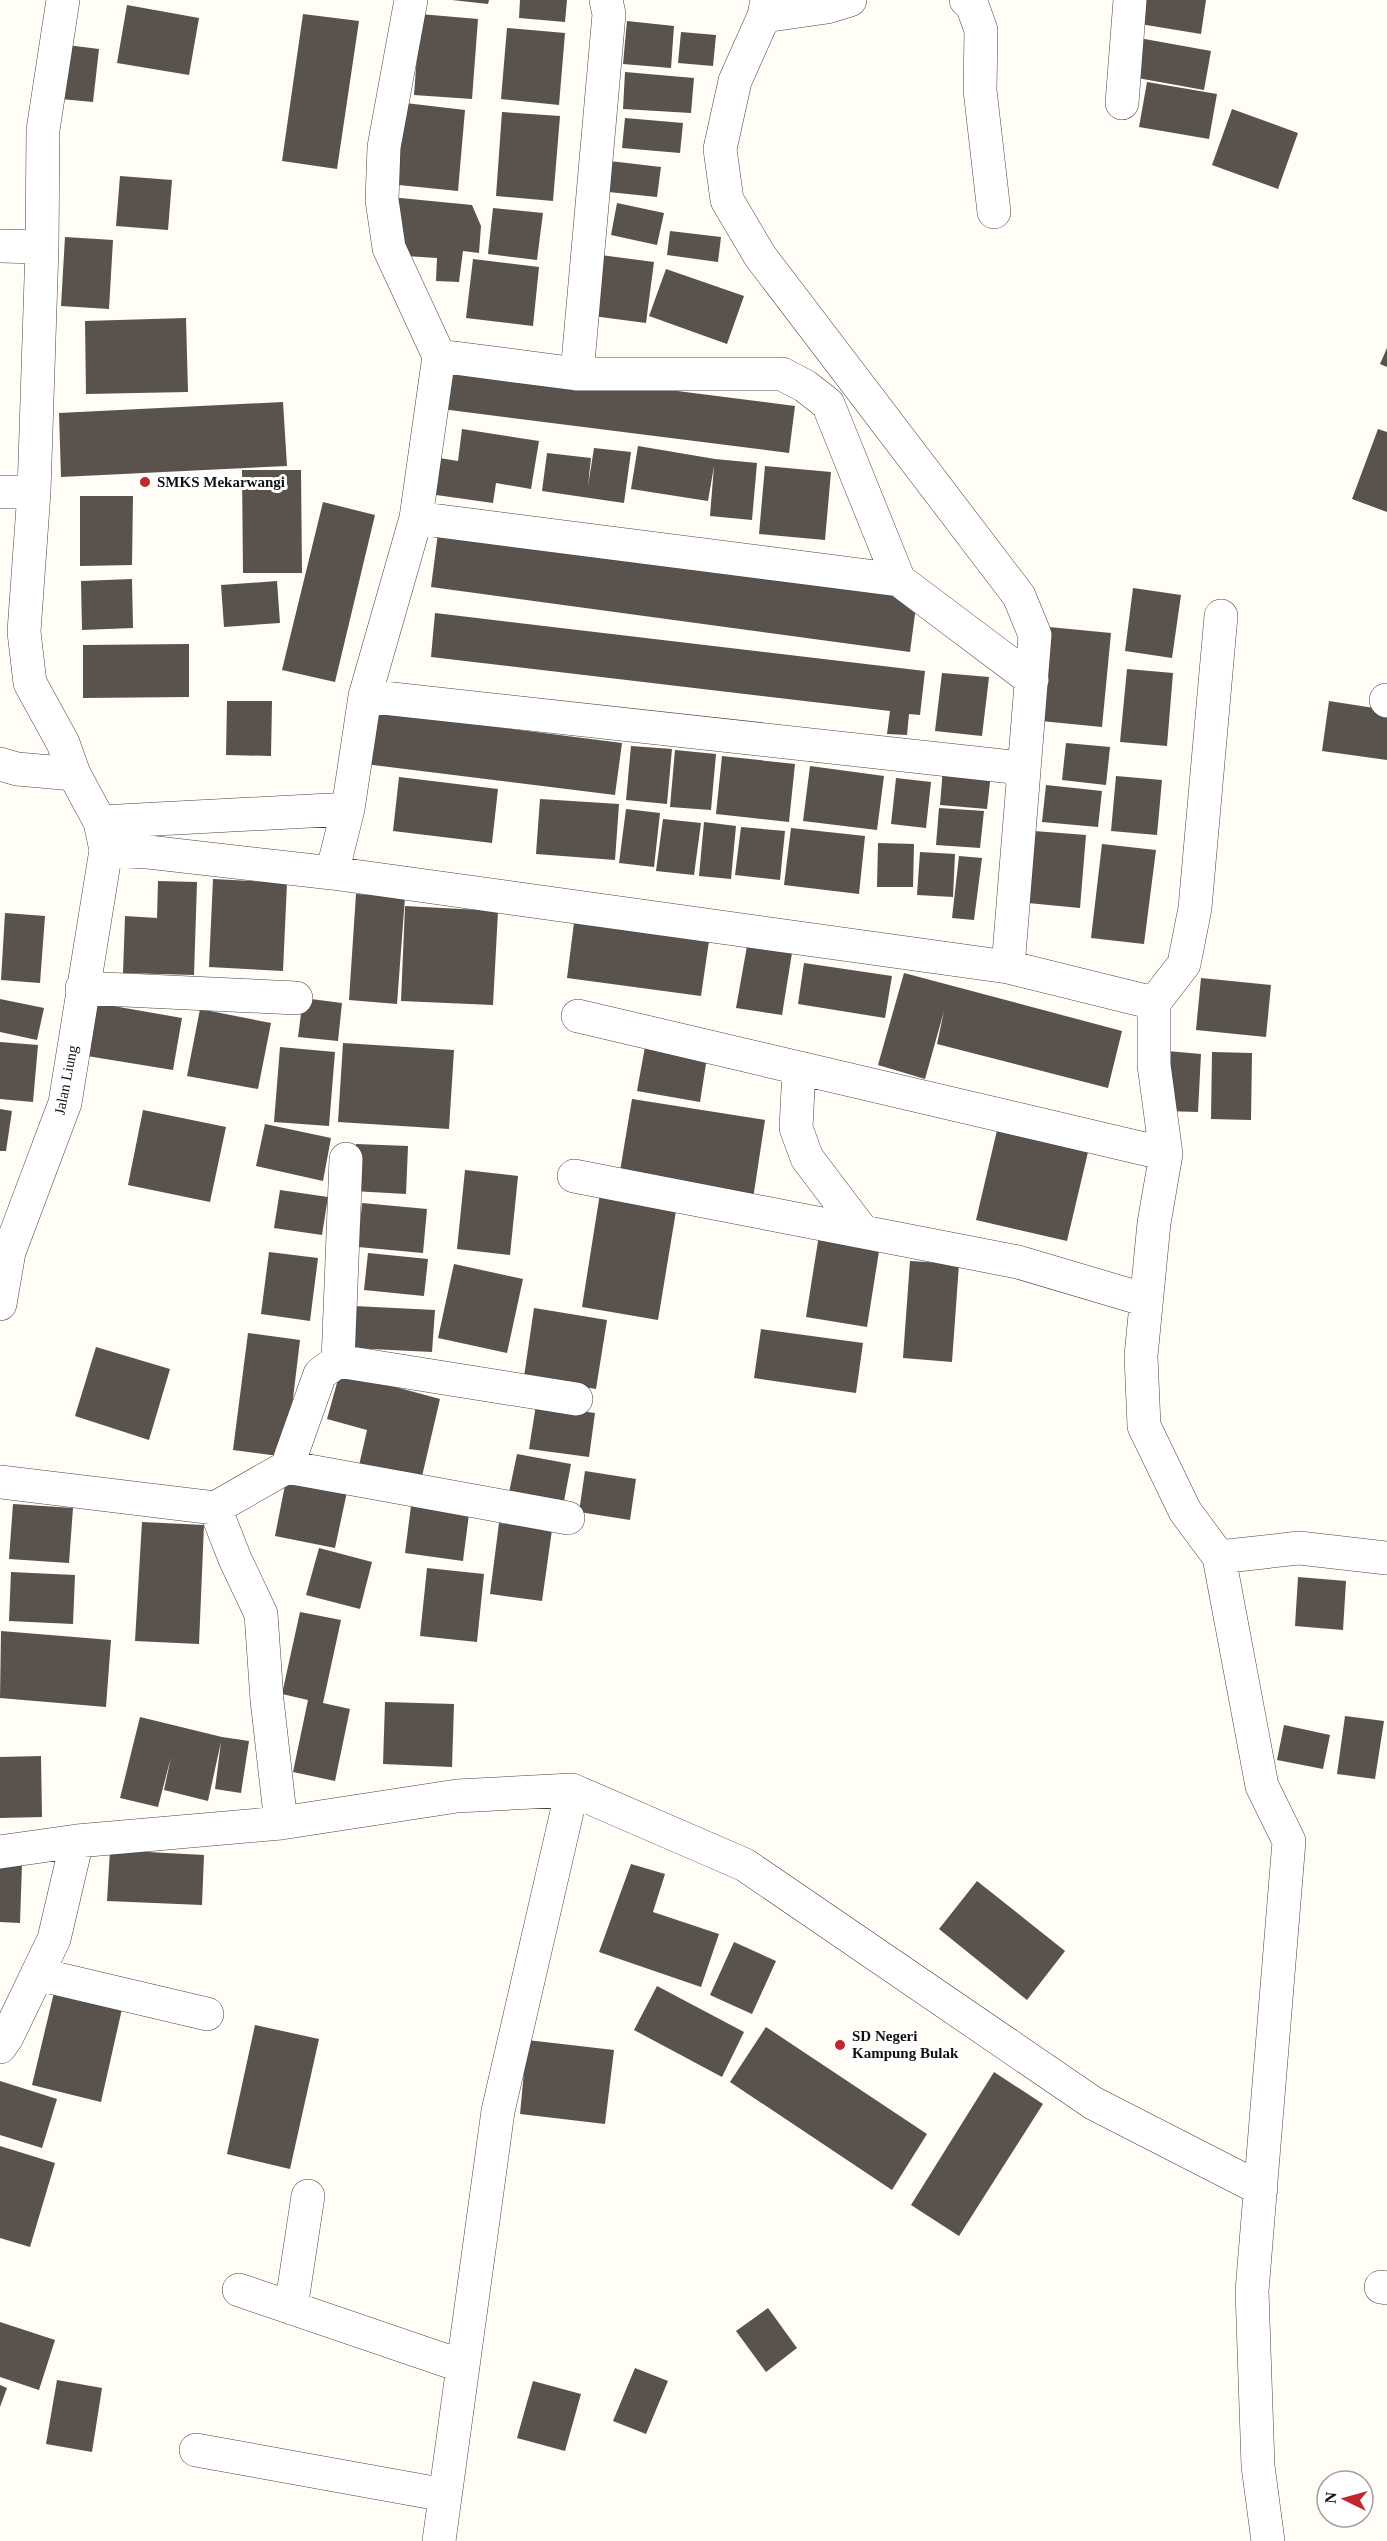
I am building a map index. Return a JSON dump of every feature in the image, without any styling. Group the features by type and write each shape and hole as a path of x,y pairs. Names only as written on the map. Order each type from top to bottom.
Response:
{"street":[{"path":"63,0 43,130 42,247 34,492 24,632 30,683 63,743 74,774 103,836 147,852 332,873 1008,967 1154,1003"},
{"path":"332,873 348,809 365,696 416,518 439,356 389,248 382,200 384,147 411,0"},
{"path":"578,374 609,14 606,0"},
{"path":"850,0 827,8 766,8 735,81 720,149 727,200 760,256 1019,596 1035,635 1022,768 1008,967"},
{"path":"966,0 972,5 981,30 980,90 994,212"},
{"path":"1122,103 1130,0"},
{"path":"0,246 42,247"},
{"path":"439,356 578,374 782,374 805,386 828,405 899,580"},
{"path":"0,492 34,492"},
{"path":"416,518 899,580 1032,680"},
{"path":"1221,616 1195,908 1184,964 1154,1003 1154,1065 1166,1154 1154,1223 1141,1356 1144,1426 1185,1510 1219,1557 1262,1786 1289,1841 1252,2291 1258,2466 1268,2541"},
{"path":"365,696 1022,768"},
{"path":"0,764 17,769 74,774"},
{"path":"103,836 348,809"},
{"name":"Jalan Liung","path":"0,1304 9,1252 65,1102 103,836"},
{"path":"82,988 296,998"},
{"path":"578,1016 799,1070 1166,1154"},
{"path":"799,1070 796,1128 807,1158 863,1232"},
{"path":"338,1361 346,1159"},
{"path":"574,1176 1018,1262 1146,1300"},
{"path":"287,1467 320,1374 338,1361 576,1399"},
{"path":"0,1482 215,1508 287,1467 568,1518"},
{"path":"215,1508 235,1559 261,1614 267,1700 281,1823"},
{"path":"1219,1557 1299,1548 1387,1558"},
{"path":"0,1852 77,1841 281,1823 458,1796 572,1790 745,1865 1093,2103 1261,2189"},
{"path":"439,2541 498,2111 572,1790"},
{"path":"0,2047 54,1940 77,1841"},
{"path":"37,1974 207,2014"},
{"path":"291,2308 308,2196"},
{"path":"239,2290 462,2366"},
{"path":"196,2450 444,2495"}],"building":[{"path":"452,0 489,0 488,4"},
{"path":"520,0 567,0 565,22 519,18"},
{"path":"1144,0 1206,0 1201,34 1140,24"},
{"path":"127,5 199,18 189,75 117,63"},
{"path":"303,14 359,21 337,169 282,161"},
{"path":"420,14 478,19 472,99 414,95"},
{"path":"627,21 674,26 671,68 623,64"},
{"path":"507,28 565,33 559,105 501,99"},
{"path":"681,32 716,35 713,66 678,63"},
{"path":"1139,38 1211,51 1204,90 1132,77"},
{"path":"67,45 99,49 93,102 61,99"},
{"path":"625,72 694,78 691,113 623,109"},
{"path":"1147,82 1217,94 1209,139 1139,127"},
{"path":"397,102 465,110 458,191 389,184"},
{"path":"1232,109 1298,133 1278,189 1212,165"},
{"path":"502,112 560,116 553,201 496,196"},
{"path":"625,118 683,123 680,153 622,148"},
{"path":"601,160 661,167 657,197 599,191"},
{"path":"120,176 172,180 168,230 116,226"},
{"path":"390,197 472,205 481,226 479,253 463,251 459,282 436,281 437,258 406,256"},
{"path":"617,203 664,213 657,245 611,235"},
{"path":"493,208 543,213 537,260 488,254"},
{"path":"670,231 721,237 718,262 667,255"},
{"path":"65,237 113,240 109,309 61,306"},
{"path":"593,254 654,262 646,323 585,315"},
{"path":"473,259 539,267 533,326 466,318"},
{"path":"666,269 744,296 727,344 649,316"},
{"path":"186,318 188,392 86,394 85,321"},
{"path":"1387,348 1387,367 1380,364"},
{"path":"440,361 795,406 789,453 434,408"},
{"path":"283,402 287,466 61,477 59,413"},
{"path":"462,429 539,441 531,489 496,483 493,503 429,494 433,457 458,461"},
{"path":"1378,429 1387,432 1387,512 1352,499"},
{"path":"638,446 715,459 757,463 752,520 710,516 714,466 708,501 631,489"},
{"path":"594,448 631,452 624,503 542,491 547,453 591,458 588,486"},
{"path":"765,466 831,472 825,540 759,534"},
{"path":"242,470 301,470 302,573 243,573"},
{"path":"80,496 133,496 132,565 80,566"},
{"path":"323,502 375,515 335,682 282,670"},
{"path":"438,533 917,599 910,652 431,587"},
{"path":"132,579 133,628 82,630 81,581"},
{"path":"277,581 280,623 224,627 221,585"},
{"path":"1133,588 1181,595 1172,658 1125,651"},
{"path":"435,613 925,671 920,715 909,714 907,735 887,734 890,711 431,657"},
{"path":"1049,627 1111,633 1102,727 1041,721"},
{"path":"189,644 189,697 83,698 83,645"},
{"path":"1127,669 1173,673 1167,746 1120,742"},
{"path":"942,673 989,677 982,736 935,731"},
{"path":"227,701 272,701 271,756 226,755"},
{"path":"1329,701 1387,710 1387,760 1322,751"},
{"path":"364,710 622,743 615,795 357,763"},
{"path":"1066,743 1110,747 1106,785 1062,780"},
{"path":"631,746 672,749 667,804 626,800"},
{"path":"675,750 716,754 711,810 670,807"},
{"path":"722,756 795,764 789,822 716,814"},
{"path":"810,766 884,776 877,830 803,821"},
{"path":"943,768 991,773 987,809 940,805"},
{"path":"1116,776 1162,780 1157,835 1111,831"},
{"path":"399,777 498,789 492,843 393,831"},
{"path":"896,778 931,782 926,828 891,824"},
{"path":"1046,785 1102,791 1098,827 1042,822"},
{"path":"540,799 619,804 615,860 536,854"},
{"path":"939,808 984,811 980,848 936,845"},
{"path":"626,809 660,813 654,867 619,863"},
{"path":"663,819 701,823 694,875 656,871"},
{"path":"704,822 736,826 731,879 699,876"},
{"path":"741,827 785,831 780,880 735,875"},
{"path":"791,828 865,836 859,894 784,885"},
{"path":"1034,831 1086,835 1080,908 1028,903"},
{"path":"878,843 914,844 913,887 877,887"},
{"path":"1102,844 1156,850 1144,944 1091,938"},
{"path":"920,852 955,854 953,897 917,895"},
{"path":"959,856 982,858 974,920 952,918"},
{"path":"213,879 287,883 283,971 209,967"},
{"path":"158,881 197,882 194,975 123,973 125,916 157,918"},
{"path":"356,894 405,897 397,1004 349,1000"},
{"path":"405,906 498,911 493,1005 401,1001"},
{"path":"5,913 45,916 40,983 1,980"},
{"path":"575,915 710,934 701,996 567,978"},
{"path":"747,946 792,953 782,1015 736,1008"},
{"path":"804,963 892,976 885,1018 798,1004"},
{"path":"904,973 1122,1031 1108,1088 937,1044 944,1011 925,1079 878,1065"},
{"path":"1201,978 1271,985 1266,1037 1196,1030"},
{"path":"303,998 342,1003 338,1041 298,1037"},
{"path":"0,999 44,1008 37,1040 0,1032"},
{"path":"96,1003 182,1018 173,1070 87,1056"},
{"path":"200,1009 271,1023 258,1089 187,1076"},
{"path":"646,1041 708,1051 700,1102 637,1091"},
{"path":"0,1042 38,1045 33,1102 0,1099"},
{"path":"343,1043 454,1050 449,1129 338,1122"},
{"path":"280,1047 335,1052 329,1126 274,1122"},
{"path":"1167,1051 1201,1054 1198,1112 1164,1111"},
{"path":"1212,1052 1252,1053 1251,1120 1211,1119"},
{"path":"632,1099 765,1120 753,1199 619,1177"},
{"path":"0,1109 12,1111 6,1151 0,1151"},
{"path":"143,1110 226,1127 210,1202 128,1185"},
{"path":"265,1124 331,1138 323,1181 256,1166"},
{"path":"998,1126 1089,1148 1067,1241 976,1220"},
{"path":"356,1144 408,1146 406,1194 353,1191"},
{"path":"465,1170 518,1176 510,1255 457,1249"},
{"path":"601,1187 678,1199 658,1320 582,1307"},
{"path":"280,1190 328,1197 322,1235 274,1228"},
{"path":"362,1203 427,1209 423,1253 358,1247"},
{"path":"819,1235 880,1245 867,1327 806,1317"},
{"path":"269,1252 318,1258 310,1321 261,1314"},
{"path":"368,1253 428,1259 424,1296 364,1290"},
{"path":"910,1261 959,1264 952,1362 903,1358"},
{"path":"454,1264 523,1279 507,1353 438,1338"},
{"path":"354,1306 435,1310 432,1352 352,1348"},
{"path":"534,1308 607,1320 596,1389 524,1377"},
{"path":"761,1329 863,1343 856,1393 754,1378"},
{"path":"248,1333 300,1340 286,1457 233,1450"},
{"path":"96,1347 170,1369 149,1440 75,1416"},
{"path":"340,1372 440,1399 420,1485 358,1470 367,1430 327,1419"},
{"path":"536,1405 595,1413 589,1457 529,1449"},
{"path":"517,1454 571,1464 562,1512 507,1502"},
{"path":"585,1471 636,1479 630,1520 579,1512"},
{"path":"287,1475 348,1487 335,1548 275,1536"},
{"path":"412,1498 470,1506 463,1561 405,1553"},
{"path":"13,1504 73,1508 69,1563 9,1559"},
{"path":"142,1522 204,1525 199,1644 135,1641"},
{"path":"499,1523 552,1530 542,1601 490,1594"},
{"path":"319,1548 372,1562 360,1609 306,1595"},
{"path":"427,1568 484,1574 477,1642 420,1636"},
{"path":"11,1572 75,1575 73,1624 9,1621"},
{"path":"1298,1577 1346,1581 1343,1630 1295,1626"},
{"path":"300,1612 341,1620 323,1703 350,1709 335,1781 293,1772 308,1700 282,1694"},
{"path":"1,1631 111,1640 106,1707 0,1698"},
{"path":"385,1702 454,1704 452,1767 383,1764"},
{"path":"1345,1716 1384,1721 1375,1779 1337,1774"},
{"path":"140,1717 222,1737 249,1741 241,1793 215,1789 221,1742 208,1801 164,1790 171,1757 158,1807 120,1798"},
{"path":"1284,1725 1330,1735 1323,1769 1277,1760"},
{"path":"41,1756 42,1817 0,1818 0,1757"},
{"path":"110,1850 204,1855 202,1905 107,1901"},
{"path":"0,1863 22,1864 20,1923 0,1922"},
{"path":"631,1864 665,1874 653,1912 719,1934 701,1987 599,1952"},
{"path":"977,1881 1065,1951 1027,2000 939,1929"},
{"path":"734,1942 776,1961 752,2014 710,1995"},
{"path":"56,1984 124,2000 101,2102 32,2085"},
{"path":"657,1986 744,2032 722,2077 634,2030"},
{"path":"255,2025 319,2039 290,2169 227,2154"},
{"path":"766,2027 927,2134 892,2190 730,2082"},
{"path":"527,2040 614,2050 605,2124 520,2114"},
{"path":"994,2072 1043,2104 959,2236 911,2205"},
{"path":"0,2081 57,2099 42,2148 0,2135"},
{"path":"0,2146 55,2163 30,2247 0,2238"},
{"path":"768,2308 797,2348 766,2372 736,2331"},
{"path":"0,2322 55,2340 39,2390 0,2377"},
{"path":"635,2368 668,2381 646,2434 613,2421"},
{"path":"57,2380 102,2388 92,2452 46,2444"},
{"path":"533,2381 581,2394 565,2451 517,2438"},
{"path":"0,2385 7,2388 0,2407"}],"place":[{"name":"SMKS Mekarwangi","path":"145,482"},
{"name":"SD Negeri Kampung Bulak","path":"840,2045"}]}
